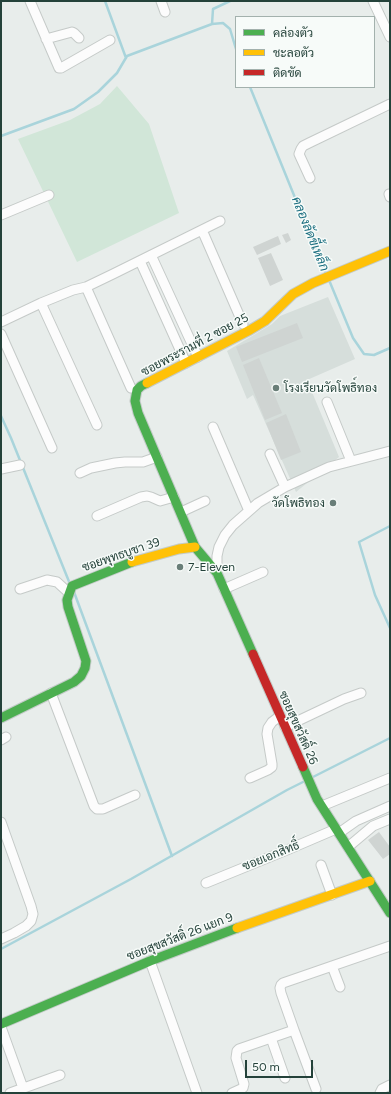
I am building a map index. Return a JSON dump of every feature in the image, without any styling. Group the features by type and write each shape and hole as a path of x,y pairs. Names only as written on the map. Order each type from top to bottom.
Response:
{"street":[{"path":"30,1 59,68 110,40"},
{"path":"161,1 165,12"},
{"path":"374,1 390,37"},
{"path":"46,39 72,32 79,38"},
{"path":"310,178 299,154 303,146 390,104"},
{"path":"1,215 49,195"},
{"path":"1,322 73,290 86,287 220,221"},
{"path":"202,230 243,324"},
{"name":"ซอยพระรามที่ 2 ซอย 25","path":"196,547 136,407 137,390 141,386 265,321 293,294 312,283 390,251"},
{"path":"151,255 198,357"},
{"path":"140,261 186,363"},
{"path":"86,287 131,388"},
{"path":"42,303 97,425"},
{"path":"164,315 176,310"},
{"path":"1,334 52,448"},
{"path":"327,402 352,461"},
{"path":"213,427 249,511"},
{"path":"218,572 217,556 219,547 225,535 233,525 258,503 285,487 329,467 390,452"},
{"path":"270,454 285,487"},
{"path":"80,473 91,468 115,463 143,462 157,457"},
{"path":"1,470 20,465"},
{"path":"97,516 141,497 147,496 160,501 174,497"},
{"path":"181,512 205,501"},
{"name":"ซอยสุขสวัสดิ์ 26","path":"196,547 218,572 224,589 319,802 390,914"},
{"name":"ซอยพุทธบูชา 39","path":"69,593 72,586 78,583 132,562 179,549 196,547"},
{"path":"224,589 263,572"},
{"path":"1,718 77,679 81,676 85,668 86,661 68,607 67,600 69,593 57,582 46,580 20,589"},
{"path":"51,693 94,806 97,809 103,809 135,795"},
{"path":"285,727 344,699 361,693"},
{"path":"250,778 272,767 267,734 268,728 272,722 280,716"},
{"path":"319,802 390,778"},
{"name":"ซอยเอกสิทธิ์","path":"206,883 338,831 356,821 389,809"},
{"path":"348,846 372,826 390,819"},
{"path":"1,822 33,914 31,921 26,926 1,939"},
{"path":"321,865 332,895"},
{"name":"ซอยสุขสวัสดิ์ 26 แยก 9","path":"1,1025 150,961 216,935 370,882"},
{"path":"316,1089 280,993 281,985 283,983 390,946"},
{"path":"150,961 197,1093"},
{"path":"332,966 340,987"},
{"path":"1,1025 23,1088"},
{"path":"232,1093 243,1088 244,1084 236,1058 237,1051 294,1030"},
{"path":"271,1038 285,1078"},
{"path":"10,1093 60,1075"},
{"path":"380,1093 382,1089 390,1085"}],"shaded area":[{"name":"โรงเรียนวัดโพธิ์ทอง","path":"328,297 355,359 307,380 339,457 296,492 253,395 247,399 227,351 272,324 280,316"}],"green space":[{"path":"117,86 149,124 179,213 77,262 18,139 70,120 100,104"}],"building":[{"path":"288,233 291,240 286,243 282,235"},
{"path":"278,236 281,244 257,255 253,247"},
{"path":"271,253 283,280 270,286 258,258"},
{"path":"297,323 303,338 242,362 236,347"},
{"path":"259,358 282,413 265,420 243,365"},
{"path":"286,414 301,452 281,460 266,423"},
{"path":"379,832 390,847 390,854 383,859 368,840"}],"waterway":[{"path":"105,1 126,58"},
{"path":"212,24 213,9 230,1"},
{"name":"คลองลัดขี้เหล็ก","path":"1,136 74,109 98,92 117,73 127,56 212,24 223,23 230,29 235,46"},
{"name":"คลองลัดขี้เหล็ก","path":"250,88 326,274"},
{"name":"คลองลัดขี้เหล็ก","path":"329,280 353,338 364,354 374,355 390,348"},
{"path":"1,416 70,584"},
{"name":"คลองลัดขี้เหล็ก","path":"390,526 359,542 375,595 390,628"},
{"path":"74,592 172,856"},
{"path":"311,778 390,738"},
{"path":"1,949 131,879 305,781"}],"traffic: fast":[{"path":"147,383 137,390 135,401 138,413 195,547 217,573 253,654"},
{"path":"1,718 74,682 81,676 85,668 86,661 68,607 67,600 72,586 132,562"},
{"path":"303,767 317,799 390,913"},
{"path":"1,1024 150,961 237,928"}],"traffic: slow":[{"path":"147,383 265,321 293,294 313,283 390,251"},
{"path":"132,562 179,549 195,547"},
{"path":"237,928 370,881"}],"traffic: jam":[{"path":"253,654 303,767"}],"place":[{"name":"โรงเรียนวัดโพธิ์ทอง","path":"276,388"},
{"name":"วัดโพธิทอง","path":"333,503"},
{"name":"7-Eleven","path":"180,567"}]}
